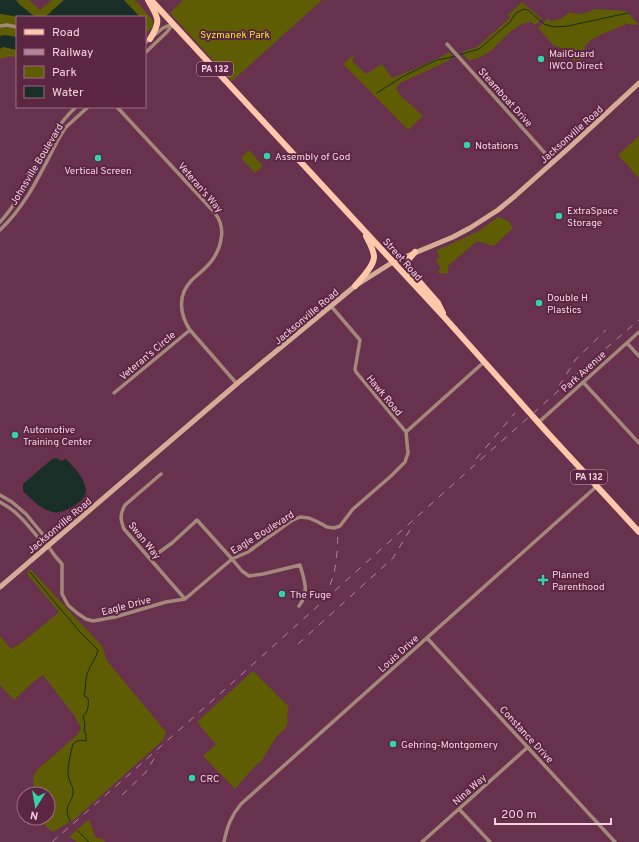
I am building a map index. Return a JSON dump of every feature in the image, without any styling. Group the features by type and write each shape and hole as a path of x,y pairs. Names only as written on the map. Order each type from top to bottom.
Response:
{"main road":[{"path":"147,41 156,28 157,20 148,0"},
{"name":"Street Road","path":"151,0 445,318 639,532"},
{"name":"Jacksonville Road","path":"0,586 237,384 355,286 392,262 453,237 492,214 515,196 639,83"},
{"path":"355,286 371,266 374,257 372,248 364,231"},
{"path":"415,252 408,260 410,271 438,303 445,318"}],"street":[{"path":"147,41 163,28 173,24"},
{"path":"146,52 167,32 173,24"},
{"path":"0,26 7,25 16,27"},
{"name":"Steamboat Drive","path":"447,44 553,162"},
{"name":"Johnsville Boulevard","path":"0,222 19,197 56,130 75,108"},
{"name":"Johnsville Boulevard","path":"0,230 14,216 26,199 65,128 87,108"},
{"name":"Veteran's Way","path":"119,108 215,213 220,222 222,236 218,252 211,262 190,282 182,298 181,308 183,317 190,330 237,384"},
{"name":"Hawk Road","path":"331,306 360,340 355,369 356,372 406,432"},
{"name":"Veteran's Circle","path":"114,393 190,330"},
{"name":"Park Avenue","path":"538,422 639,332"},
{"path":"627,343 639,356"},
{"path":"406,432 484,361"},
{"path":"583,382 639,443"},
{"name":"Eagle Boulevard","path":"185,599 232,559 248,552 291,521 300,517 308,518 326,527 334,528 340,526 353,509 405,462 408,453 406,432"},
{"name":"Swan Way","path":"161,474 125,505 122,512 121,521 124,529 185,599"},
{"name":"Louis Drive","path":"224,842 229,823 241,804 597,486"},
{"path":"0,495 12,502 26,514 45,537 48,546"},
{"path":"0,502 14,511 41,542 48,546"},
{"path":"150,559 173,542 197,520 243,573 249,576 300,565 306,588 304,597 299,606"},
{"name":"Eagle Drive","path":"48,546 62,564 62,594 68,605 76,613 86,619 93,621 115,617 166,602 185,599"},
{"name":"Constance Drive","path":"427,638 615,842"},
{"name":"Nina Way","path":"422,842 528,747"},
{"path":"459,809 490,842"}],"green space":[{"path":"0,0 29,0 40,10 52,0 135,0 151,18 154,24 146,33 146,16 16,16 16,58 10,56 0,59"},
{"name":"Syzmanek Park","path":"183,0 322,0 232,81 170,13"},
{"path":"522,2 542,19 535,25 532,22 520,25 489,52 469,61 462,53 477,47 510,18 508,15"},
{"path":"595,9 626,11 639,25 627,24 591,40 585,46 582,59 575,63 566,50 553,45 538,28 548,18 550,21 560,19 570,12 583,14"},
{"path":"449,52 453,56 448,61 400,83 396,88 401,96 423,116 408,130 343,64 353,55 352,61 366,74 382,64 392,78 441,57"},
{"path":"639,136 639,178 618,155"},
{"path":"249,150 263,166 255,173 241,158"},
{"path":"498,217 508,221 513,228 494,246 477,241 448,266 448,273 440,274 438,271 441,268 436,261 440,257 436,251 479,231"},
{"path":"30,569 102,646 107,661 166,732 163,740 75,819 53,832 46,826 56,826 56,786 33,786 33,777 38,769 78,734 81,728 74,715 43,675 14,700 0,685 0,636 11,649 24,641 59,612 27,574"},
{"path":"253,671 289,707 287,717 288,721 286,727 277,736 262,760 235,789 203,756 216,744 197,722"},
{"path":"89,819 95,837 104,840 105,842 77,842 69,837"}],"water":[{"path":"0,0 16,0 34,16 16,16 0,14"},
{"path":"64,0 124,0 139,16 46,16"},
{"path":"4,35 16,37 16,50 3,47 0,49 0,36"},
{"path":"57,458 61,461 66,459 81,476 86,490 83,498 67,510 52,512 44,509 23,491 23,484 52,459"}],"waterway":[{"path":"458,55 479,49 510,22 516,13 524,9 528,10 544,24 554,27 568,26 628,13"},
{"path":"377,93 402,77 426,65 437,60 455,56"},
{"path":"30,572 80,632 98,650 88,671 86,679 84,696 88,698 88,706 83,716 86,741 82,740 73,744 69,762 68,776 73,788 73,796 67,807 70,821"},
{"path":"78,831 89,842"}],"railway":[{"path":"52,842 639,320"},
{"path":"559,386 576,359 606,330"},
{"path":"476,459 515,413"},
{"path":"298,644 393,558 414,523"},
{"path":"323,597 328,590 334,574 337,558 338,533"},
{"path":"122,795 146,772 158,752"}],"place":[{"name":"MailGuard IWCO Direct","path":"541,59"},
{"name":"Notations","path":"467,145"},
{"name":"Assembly of God","path":"267,156"},
{"name":"Vertical Screen","path":"98,158"},
{"name":"ExtraSpace Storage","path":"559,216"},
{"name":"Double H Plastics","path":"539,303"},
{"name":"Automotive Training Center","path":"15,435"},
{"name":"Planned Parenthood","path":"543,580"},
{"name":"The Fuge","path":"282,594"},
{"name":"Gehring-Montgomery","path":"393,744"},
{"name":"CRC","path":"192,778"}]}
